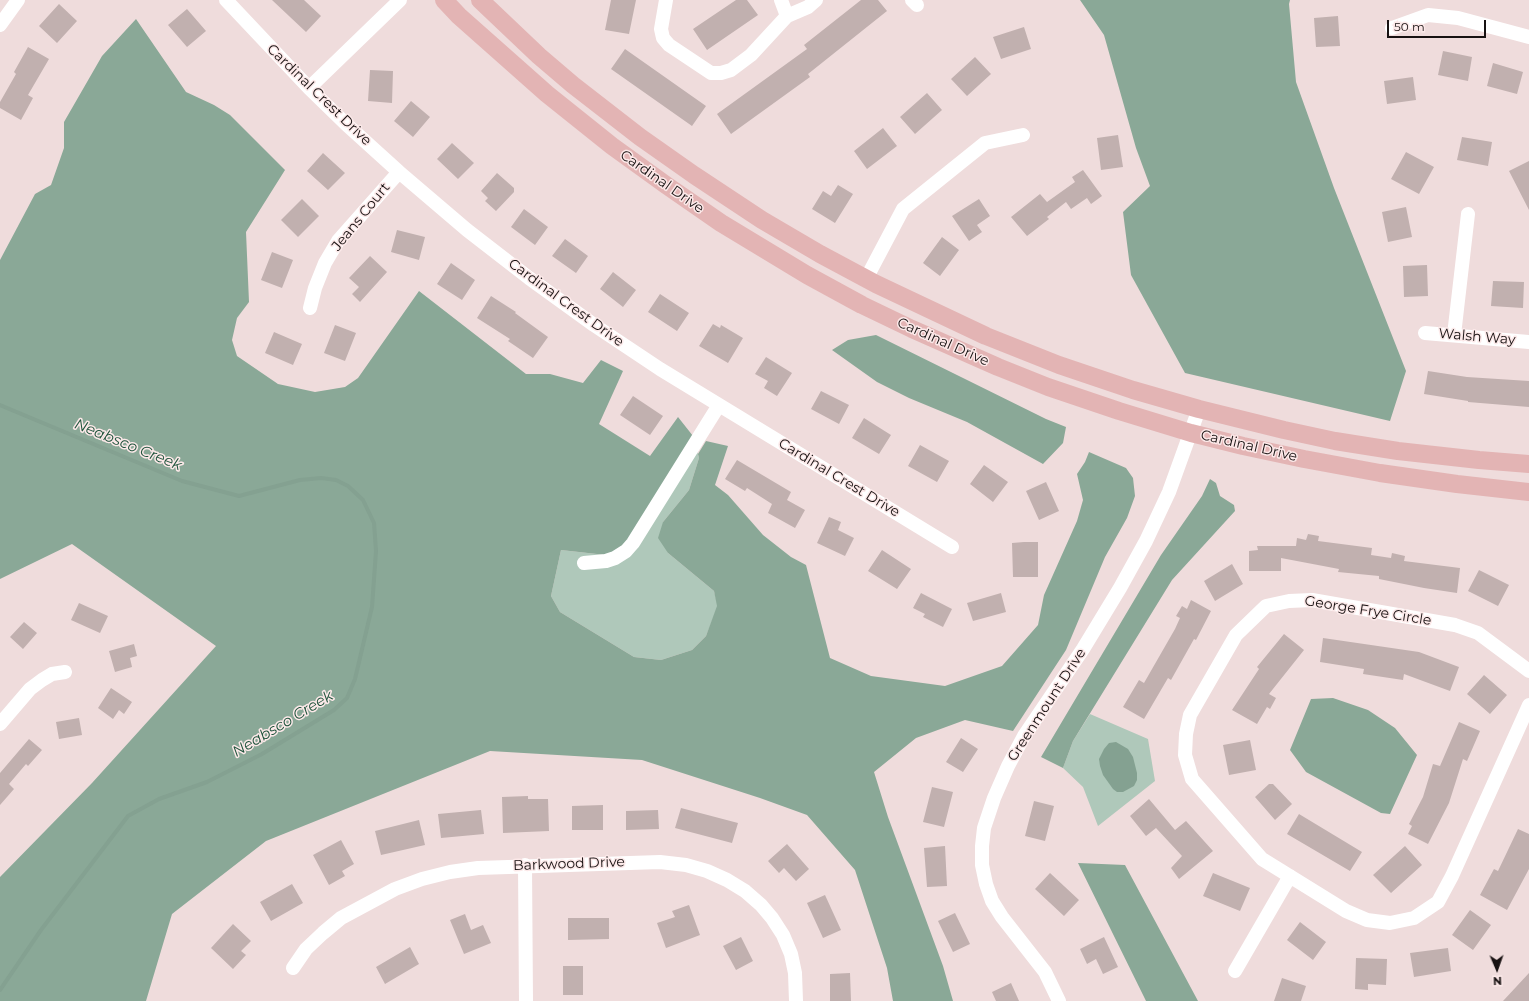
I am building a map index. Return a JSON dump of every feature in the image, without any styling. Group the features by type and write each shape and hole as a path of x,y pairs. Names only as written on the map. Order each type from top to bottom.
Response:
{"main road":[{"name":"Cardinal Drive","path":"444,0 459,16 547,94 612,146 666,185 721,223 807,275 862,305 912,329 998,367 1048,387 1191,433 1304,459 1380,473 1529,492"},
{"name":"Cardinal Drive","path":"480,0 574,85 646,142 694,176 762,220 866,279 966,327 1052,362 1133,390 1199,409 1284,430 1335,441 1398,451 1529,464"}],"street":[{"path":"0,25 18,0"},
{"name":"Cardinal Crest Drive","path":"226,0 309,88 399,172 467,230 536,283 627,347 952,547"},
{"path":"309,88 400,0"},
{"path":"666,0 661,28 663,38 669,45 712,73 721,73 731,70 750,55 787,16 808,7 816,0"},
{"path":"781,0 787,16"},
{"path":"1392,28 1428,15 1458,18 1529,37"},
{"path":"866,279 903,209 985,143 1023,135"},
{"name":"Jeans Court","path":"310,308 315,288 325,264 338,241 399,172"},
{"path":"1454,335 1468,214"},
{"name":"Walsh Way","path":"1425,333 1529,342"},
{"path":"584,563 606,561 616,558 633,544 719,405"},
{"name":"Greenmount Drive","path":"1059,1001 1044,972 1002,917 992,901 986,884 982,865 984,828 1000,785 1024,736 1083,649 1120,588 1146,541 1169,492 1199,409"},
{"name":"George Frye Circle","path":"1529,671 1478,633 1454,625 1312,600 1289,601 1266,606 1236,635 1190,715 1186,734 1185,755 1192,779 1262,858 1346,911 1366,920 1390,923 1414,918 1438,902 1452,876 1529,705"},
{"path":"0,724 30,689 52,674 65,672"},
{"name":"Barkwood Drive","path":"293,968 306,949 323,932 335,923 365,904 395,889 422,879 450,872 478,868 525,865 660,862 686,865 707,871 727,880 745,891 761,905 783,935 791,954 796,973 796,1001"},
{"path":"525,865 526,1001"},
{"path":"1235,971 1290,876"}],"shaded area":[{"path":"1080,0 1290,0 1289,4 1296,82 1334,188 1406,371 1390,421 1185,373 1131,275 1123,212 1150,186 1136,148 1104,35"},
{"path":"136,19 186,92 214,105 230,115 285,170 246,232 249,302 237,318 232,340 237,356 278,384 315,392 345,387 358,378 419,291 526,374 550,374 583,383 601,360 623,371 599,424 650,456 678,417 693,436 625,545 606,555 561,550 551,596 560,612 634,657 661,660 692,650 706,636 717,606 714,591 668,553 658,538 663,522 689,490 699,458 698,454 706,441 728,446 715,485 728,495 763,535 791,557 806,565 830,658 871,676 945,686 1002,666 1038,625 1044,595 1077,521 1083,500 1077,474 1085,462 1089,452 1126,468 1133,478 1135,496 1127,518 1105,557 1066,650 1013,731 965,720 916,738 874,772 888,817 943,966 953,1001 893,1001 887,968 855,870 807,815 760,798 642,760 490,751 266,841 172,914 146,1001 0,1001 0,877 92,783 216,646 72,544 0,579 0,260 35,194 51,185 64,148 64,122 102,56"},
{"path":"876,335 1046,419 1066,427 1063,443 1043,464 967,422 909,398 877,382 832,350 848,340"},
{"path":"693,436 699,458 689,490 663,522 668,553 714,591 718,606 706,636 692,650 661,660 634,657 560,612 551,596 561,550 606,555"},
{"path":"1210,479 1216,483 1220,496 1234,505 1235,511 1172,580 1073,741 1063,768 1041,757 1161,555 1202,496"},
{"path":"1333,698 1368,710 1395,728 1417,755 1390,814 1381,813 1306,772 1290,750 1311,699"},
{"path":"1090,714 1148,739 1155,781 1098,826 1083,787 1063,768 1073,741"},
{"path":"1116,742 1128,749 1133,757 1137,773 1137,780 1134,786 1123,792 1117,792 1113,789 1103,775 1099,759 1109,743"},
{"path":"1078,863 1125,865 1198,1001 1146,1001"}],"building":[{"path":"272,0 304,0 321,16 306,32"},
{"path":"611,0 636,0 629,34 605,30"},
{"path":"736,0 747,0 758,15 707,50 693,29"},
{"path":"861,0 878,0 887,11 808,74 810,77 731,134 717,114 807,49 804,45"},
{"path":"59,4 77,21 57,43 39,26"},
{"path":"187,9 206,31 187,47 168,25"},
{"path":"1338,16 1340,46 1316,47 1314,18"},
{"path":"1024,27 1031,49 1001,59 993,37"},
{"path":"28,47 49,59 28,95 33,98 21,120 0,108 0,102 16,74 14,72"},
{"path":"625,49 706,106 692,126 611,69"},
{"path":"1443,51 1472,57 1468,81 1438,75"},
{"path":"975,57 991,74 967,96 951,79"},
{"path":"1493,63 1523,72 1517,94 1487,86"},
{"path":"370,70 393,71 392,103 368,101"},
{"path":"1413,77 1416,100 1387,104 1384,81"},
{"path":"927,93 942,110 915,134 900,117"},
{"path":"411,101 430,117 413,137 394,121"},
{"path":"883,128 897,146 867,169 854,151"},
{"path":"1118,135 1123,167 1101,170 1097,138"},
{"path":"1462,137 1492,142 1488,166 1457,160"},
{"path":"452,143 474,163 458,179 437,159"},
{"path":"1406,152 1434,167 1419,194 1391,179"},
{"path":"323,153 345,173 328,190 307,171"},
{"path":"1529,161 1529,210 1509,171"},
{"path":"1083,170 1102,196 1091,204 1087,198 1071,209 1066,202 1047,217 1049,219 1027,236 1011,217 1040,194 1047,202 1075,182 1072,177"},
{"path":"497,173 514,188 514,192 496,211 485,201 488,198 481,191"},
{"path":"838,185 853,194 835,223 812,209 823,191 831,196"},
{"path":"302,199 319,216 298,237 281,220"},
{"path":"979,199 990,216 977,225 982,232 969,241 952,216"},
{"path":"1406,207 1412,237 1388,242 1382,212"},
{"path":"524,209 548,227 535,245 511,227"},
{"path":"397,230 425,237 419,260 391,252"},
{"path":"942,237 959,250 940,276 923,263"},
{"path":"565,239 588,256 576,273 552,256"},
{"path":"272,252 293,260 282,288 261,280"},
{"path":"370,256 387,272 360,302 352,294 359,287 349,278"},
{"path":"451,263 475,280 462,300 437,284"},
{"path":"1427,265 1428,296 1404,297 1403,266"},
{"path":"613,272 636,290 623,307 600,289"},
{"path":"1493,281 1524,282 1523,308 1491,306"},
{"path":"660,294 689,313 677,331 648,312"},
{"path":"491,296 516,312 515,313 548,337 533,358 508,341 510,339 477,318"},
{"path":"713,324 720,328 721,325 743,338 728,363 699,346"},
{"path":"335,325 356,333 345,361 324,353"},
{"path":"274,332 302,344 293,365 265,353"},
{"path":"766,357 792,373 777,396 764,388 768,381 755,374"},
{"path":"1428,371 1467,377 1529,381 1529,407 1468,402 1424,394"},
{"path":"821,391 849,405 839,424 811,409"},
{"path":"633,396 663,416 650,435 620,415"},
{"path":"864,418 891,435 879,454 852,438"},
{"path":"920,445 949,461 937,482 908,466"},
{"path":"737,460 791,492 787,500 805,510 795,528 768,513 772,504 747,488 745,491 725,479"},
{"path":"984,465 1008,482 993,502 970,484"},
{"path":"1046,482 1059,511 1039,520 1026,491"},
{"path":"829,517 841,522 838,530 854,538 845,556 817,543"},
{"path":"1308,534 1319,536 1318,541 1372,548 1371,555 1391,558 1392,553 1405,556 1404,561 1460,568 1457,593 1379,579 1379,576 1338,572 1339,569 1281,558 1281,571 1249,571 1249,551 1258,550 1257,546 1296,546 1297,538 1306,540"},
{"path":"1038,542 1038,577 1013,577 1012,543"},
{"path":"882,550 911,569 897,589 868,571"},
{"path":"1232,564 1243,584 1215,601 1204,581"},
{"path":"1479,570 1509,585 1498,606 1468,591"},
{"path":"921,593 952,609 943,627 923,617 925,614 913,608"},
{"path":"1001,593 1006,612 973,621 967,603"},
{"path":"1191,600 1211,611 1196,640 1194,639 1171,680 1168,678 1144,719 1123,707 1139,680 1144,683 1175,629 1180,618 1176,616 1182,606 1187,609"},
{"path":"79,603 108,616 100,633 71,620"},
{"path":"24,622 37,633 23,649 10,637"},
{"path":"1284,634 1304,650 1269,694 1276,698 1270,709 1267,707 1257,724 1232,710 1259,669 1257,667"},
{"path":"1323,638 1419,652 1459,667 1450,691 1404,674 1403,680 1363,674 1364,669 1320,662"},
{"path":"134,644 137,656 130,658 132,667 115,672 109,651"},
{"path":"1484,675 1507,695 1490,714 1467,694"},
{"path":"111,688 132,702 124,714 119,710 113,719 98,708"},
{"path":"79,718 82,735 59,739 56,722"},
{"path":"1459,722 1480,731 1467,761 1463,759 1449,803 1428,844 1408,834 1412,826 1409,824 1423,797 1433,764 1440,766"},
{"path":"961,738 978,749 963,772 946,762"},
{"path":"29,739 42,750 28,766 26,764 9,784 14,789 0,805 0,773"},
{"path":"1250,740 1256,770 1229,775 1223,745"},
{"path":"1269,784 1273,784 1292,804 1275,820 1255,797"},
{"path":"932,787 953,792 944,827 923,822"},
{"path":"528,796 528,799 548,799 549,831 503,833 502,797"},
{"path":"1149,799 1175,830 1186,821 1213,851 1179,879 1171,868 1182,856 1156,828 1146,836 1130,816"},
{"path":"1034,801 1054,806 1045,841 1025,836"},
{"path":"603,805 603,830 572,830 572,806"},
{"path":"681,808 738,823 732,843 675,828"},
{"path":"481,810 484,834 441,838 438,814"},
{"path":"658,810 659,829 626,830 626,811"},
{"path":"1299,814 1362,852 1350,871 1287,834"},
{"path":"419,820 425,845 381,855 375,831"},
{"path":"1518,829 1529,834 1529,869 1507,910 1480,895 1494,869 1498,871"},
{"path":"341,840 354,864 342,871 345,876 329,885 313,855"},
{"path":"787,844 809,869 796,881 784,868 779,873 768,861"},
{"path":"945,846 947,886 927,887 924,848"},
{"path":"1405,846 1422,865 1391,893 1373,875"},
{"path":"1050,873 1079,900 1064,916 1035,889"},
{"path":"1213,873 1250,888 1240,911 1203,896"},
{"path":"292,884 303,903 271,921 260,902"},
{"path":"825,895 841,930 823,938 807,903"},
{"path":"689,905 700,935 666,948 657,923 675,917 672,911"},
{"path":"1470,910 1491,925 1473,950 1452,935"},
{"path":"955,913 970,944 953,952 938,921"},
{"path":"465,914 471,930 483,925 491,943 464,954 450,920"},
{"path":"568,918 609,918 609,939 568,940"},
{"path":"1300,922 1326,942 1313,960 1287,940"},
{"path":"233,924 251,941 241,951 246,955 233,969 211,948"},
{"path":"741,937 753,961 736,970 723,946"},
{"path":"1104,937 1118,967 1103,974 1096,959 1087,964 1080,949"},
{"path":"410,947 419,964 385,984 376,967"},
{"path":"1448,948 1451,971 1414,977 1410,953"},
{"path":"1356,958 1387,959 1386,985 1368,984 1368,990 1355,989"},
{"path":"563,966 583,966 583,995 563,995"},
{"path":"850,973 851,1001 830,1001 830,974"},
{"path":"1529,973 1529,1001 1503,1001"},
{"path":"1282,978 1306,986 1301,1001 1274,1001"},
{"path":"1011,983 1019,1001 996,1001 992,992"}],"waterway":[{"name":"Neabsco Creek","path":"0,405 182,481 239,496 300,480 321,478 336,480 348,486 363,500 374,523 376,551 372,607 355,679 347,698 334,710 262,754 207,782 159,799 128,816 41,930 0,990"}]}
